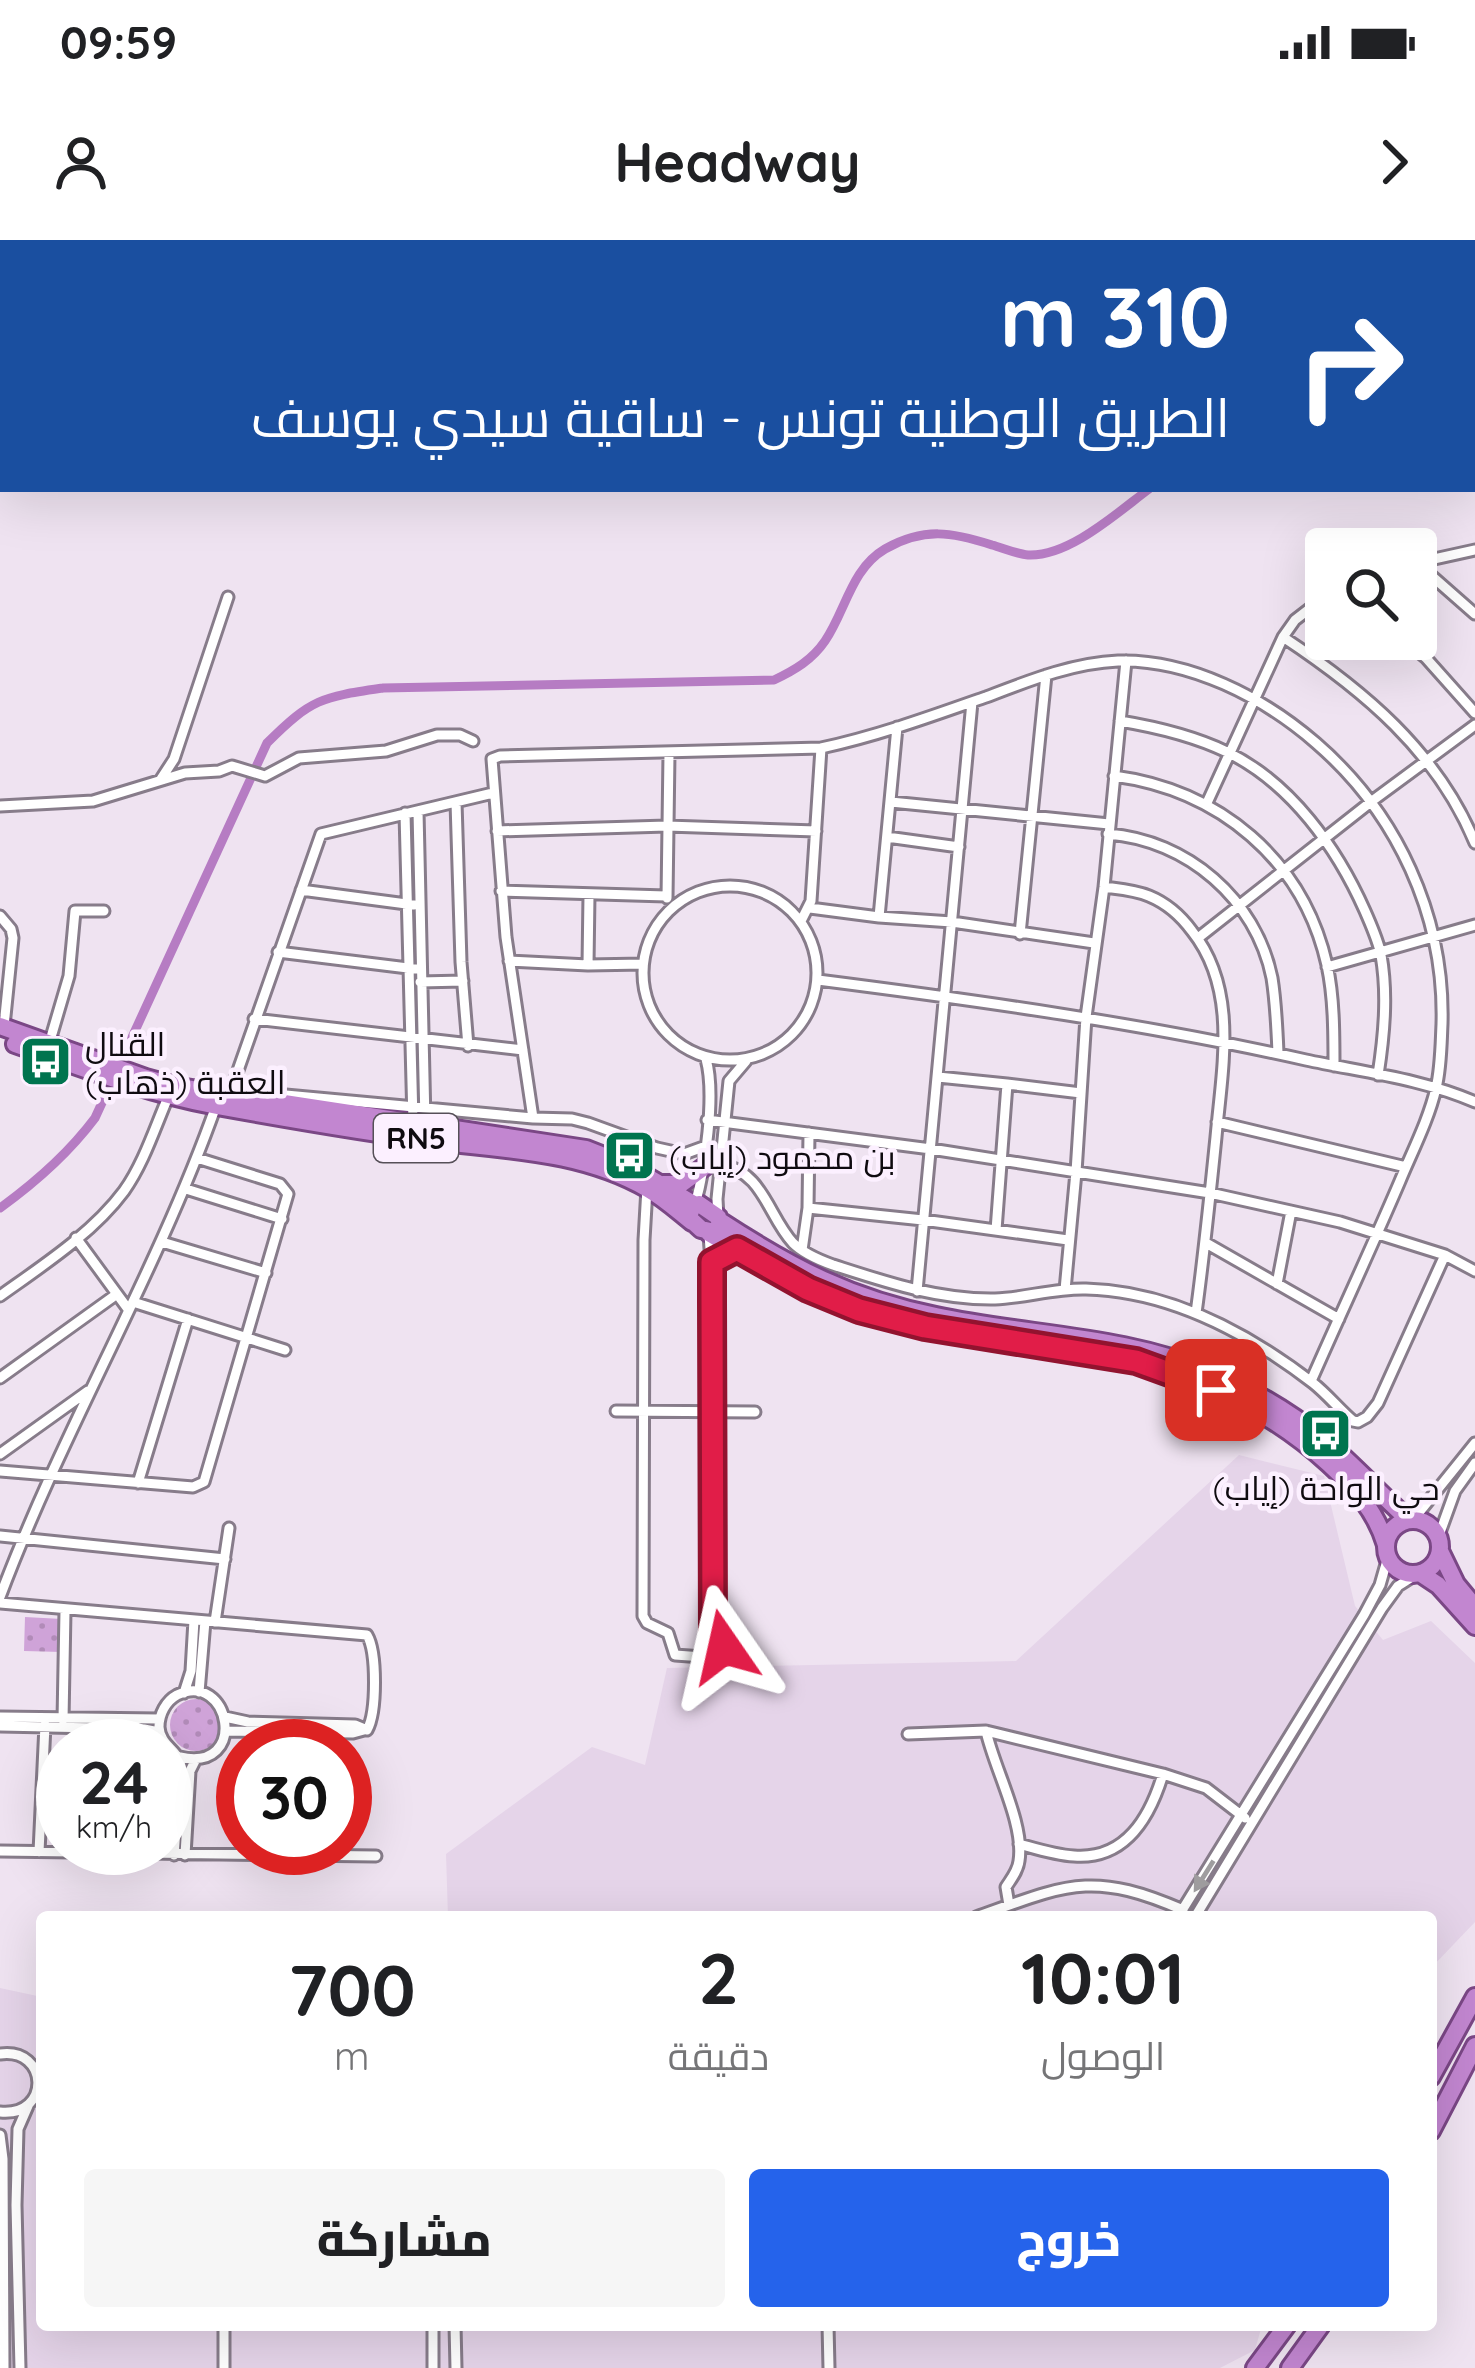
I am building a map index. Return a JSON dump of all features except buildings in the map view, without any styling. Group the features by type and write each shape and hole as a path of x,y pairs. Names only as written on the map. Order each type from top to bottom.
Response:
{"highway":[{"name":"RN5","path":"1,1031 49,1044 90,1065"},
{"name":"RN5","path":"1,1031 169,1095 419,1115 614,1159 693,1214 699,1204 708,1207 737,1249 808,1289 859,1310 925,1327 1136,1361 1216,1390 1323,1458 1360,1496 1381,1528 1387,1551"},
{"name":"RN5","path":"129,1079 433,1141 545,1154 654,1186"},
{"path":"654,1186 681,1184 713,1166"},
{"name":"RN5","path":"716,1224 832,1286 879,1302 939,1317 1142,1348 1213,1373 1307,1427 1411,1520 1429,1525 1456,1583 1475,1607"},
{"path":"712,1262 737,1249"},
{"path":"1411,1520 1394,1529 1387,1551 1400,1570 1419,1573 1438,1585 1475,1626"},
{"path":"1419,1573 1431,1568 1439,1545"},
{"path":"1437,2066 1475,1997"},
{"path":"1437,2119 1475,2046"},
{"path":"1255,2368 1283,2331"},
{"path":"1290,2368 1317,2331"}],"street":[{"path":"1437,558 1475,550"},
{"path":"1437,581 1475,614"},
{"path":"158,782 174,760 228,597"},
{"path":"1206,805 1282,637 1305,612"},
{"path":"1282,637 1356,688 1410,739 1457,803 1475,842"},
{"path":"1428,660 1475,713"},
{"path":"1065,1289 1086,1017 1126,661"},
{"path":"532,1118 501,891 490,762 495,757 821,748 897,728 1085,665 1126,661 1179,669 1255,698 1334,759 1372,801 1391,831 1435,938 1442,1004 1436,1088 1311,1382"},
{"path":"1021,934 1046,675"},
{"path":"916,1291 972,702"},
{"path":"1120,722 1154,727 1230,753 1286,796 1325,837 1355,890 1381,952 1385,1027 1378,1076"},
{"path":"1198,938 1475,725"},
{"path":"879,917 897,728"},
{"path":"0,806 93,800 185,773 232,766 260,777 295,759 386,751 436,735 460,735 473,741"},
{"path":"801,921 810,908 821,748"},
{"path":"501,891 668,902 713,887 766,893 801,921 817,958 818,980 810,1005 783,1043 746,1060 706,1059 671,1036 646,998 645,950 668,902 669,754"},
{"path":"1114,776 1147,780 1206,805 1241,828 1283,869 1316,932 1328,967 1334,1066"},
{"path":"372,1722 373,1648 369,1637 358,1633 65,1611 0,1600 49,1477 226,1097 321,834 494,793"},
{"path":"456,802 468,1046"},
{"path":"890,802 1108,829 1174,851 1239,904 1271,978 1278,1053"},
{"path":"411,812 419,1115 552,1118 588,1123 674,1153 690,1154 706,1146"},
{"path":"497,831 667,826 817,831"},
{"path":"887,837 958,847"},
{"path":"1104,887 1155,898 1180,916 1210,958 1220,989 1225,1042 1196,1313"},
{"path":"301,890 414,905"},
{"path":"588,965 589,895"},
{"path":"810,908 1094,943"},
{"path":"49,1044 69,976 75,911 104,911"},
{"path":"0,916 13,938 1,1031"},
{"path":"1328,967 1475,925"},
{"path":"278,952 463,981"},
{"path":"509,961 643,964"},
{"path":"818,980 1086,1017 1225,1042 1436,1088 1475,1102"},
{"path":"254,1019 523,1051"},
{"path":"654,1186 644,1240 644,1620 668,1633 675,1655 717,1658 727,1652 713,1634 712,1262 717,1199 706,1146 710,1078 706,1059"},
{"path":"693,1214 725,1122 730,1078 746,1060"},
{"path":"938,1077 1081,1093"},
{"path":"997,1230 1007,1084"},
{"path":"0,1296 114,1203 127,1186 169,1095"},
{"path":"707,1120 1210,1192 1378,1233 1445,1255 1475,1271"},
{"path":"1217,1122 1406,1167"},
{"path":"802,1250 809,1133"},
{"path":"0,1471 193,1487 204,1482 288,1197 285,1187 197,1158"},
{"path":"713,1166 739,1169 802,1250 827,1263 916,1291 963,1298 1088,1289 1176,1304 1268,1353 1311,1382 1353,1421 1367,1418 1382,1394 1445,1255"},
{"path":"186,1189 282,1219"},
{"path":"808,1208 1068,1240"},
{"path":"1277,1284 1291,1211"},
{"path":"76,1238 131,1306 285,1350"},
{"path":"162,1242 266,1273"},
{"path":"1206,1243 1339,1318"},
{"path":"0,1378 117,1294"},
{"path":"137,1483 188,1319"},
{"path":"0,1454 92,1388"},
{"path":"616,1411 754,1412"},
{"path":"1411,1520 1475,1443"},
{"path":"1439,1545 1455,1491 1475,1463"},
{"path":"184,1693 230,1528"},
{"path":"0,1536 225,1558"},
{"path":"1181,1911 1364,1615 1380,1585 1387,1551"},
{"path":"1199,1911 1382,1608 1398,1586 1419,1573"},
{"path":"63,1719 65,1611"},
{"path":"199,1692 205,1621"},
{"path":"160,1719 168,1702 184,1693 199,1692 216,1701 225,1717 234,1719"},
{"path":"0,1717 36,1722"},
{"path":"0,1726 36,1724"},
{"path":"908,1734 986,1731 1163,1774 1214,1792 1252,1824"},
{"path":"986,1731 1007,1791 1018,1844 1018,1870 1006,1887 1009,1906"},
{"path":"192,1758 216,1750"},
{"path":"192,1768 196,1759"},
{"path":"1018,1844 1077,1857 1116,1847 1143,1824 1163,1774"},
{"path":"0,1851 36,1852"},
{"path":"372,1856 376,1856"},
{"path":"994,1911 1060,1888 1091,1884 1136,1891 1176,1911"},
{"path":"0,2054 23,2056 36,2070"},
{"path":"0,2112 18,2112 35,2099"},
{"path":"20,2368 18,2129 35,2099"},
{"path":"0,2135 4,2368"},
{"path":"3,2205 16,2205"},
{"path":"2,2266 18,2266"},
{"path":"224,2331 224,2368"},
{"path":"433,2331 433,2368"},
{"path":"455,2331 455,2368"},
{"path":"828,2331 829,2368"}],"shaded area":[{"path":"1239,1455 1324,1476 1355,1606 1383,1640 1431,1621 1475,1663 1475,1922 1437,1962 1437,1911 448,1911 446,1854 592,1747 645,1765 667,1668 1016,1661"},
{"path":"25,1617 62,1619 61,1652 24,1651"},
{"path":"196,1699 215,1706 220,1715 215,1744 196,1751 192,1750 192,1719 171,1719 177,1706"},
{"path":"0,1988 36,1996 36,2331 1260,2331 1255,2350 1220,2368 0,2368"}],"waterway":[{"path":"0,1208 51,1167 95,1118 267,743 307,708 331,697 383,688 774,680 820,648 864,567 885,549 913,537 938,534 1024,554 1044,554 1076,541 1145,492"}],"place":[{"name":"القنال العقبة (ذهاب)","path":"46,1062"},
{"name":"بن محمود (إياب)","path":"630,1156"},
{"name":"حي الواحة (إياب)","path":"1326,1433"}],"route":[{"path":"724,1647 713,1634 712,1300 712,1262 724,1254 737,1249 808,1289 881,1317 1136,1361 1216,1390"}]}
